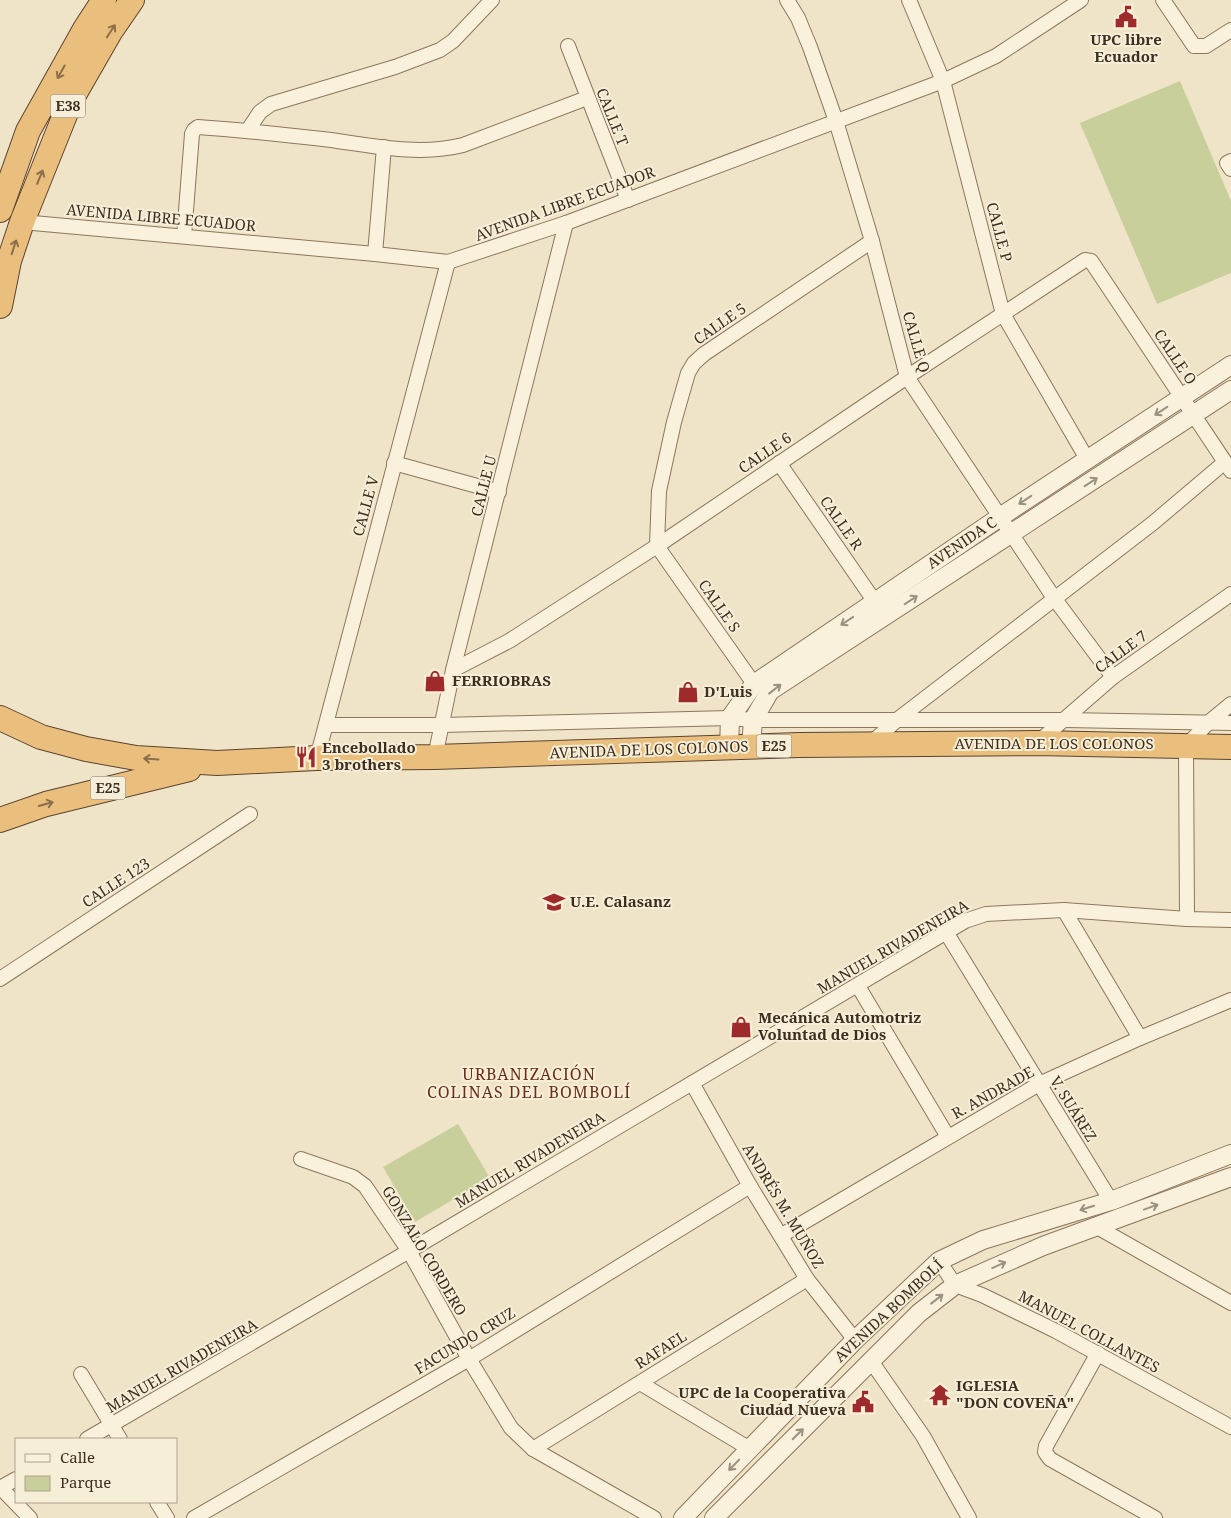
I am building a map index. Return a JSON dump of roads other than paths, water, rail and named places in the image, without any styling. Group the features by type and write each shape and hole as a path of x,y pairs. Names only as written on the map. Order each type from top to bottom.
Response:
{"highway":[{"name":"E38","path":"0,210 28,131 85,29 104,0"},
{"name":"E38","path":"0,306 10,261 22,222 70,100 110,32 132,0"},
{"name":"AVENIDA DE LOS COLONOS","path":"0,718 41,737 86,749 136,758 217,763 317,758 435,757 799,745 1036,743 1231,747"},
{"name":"AVENIDA DE LOS COLONOS","path":"0,820 46,804 217,763"}],"street":[{"path":"248,130 260,112 271,104 395,67 440,50 453,41 492,0"},
{"name":"CALLE Q","path":"787,0 798,18 810,47 836,121 872,241 907,377 1054,598 1113,677"},
{"name":"CALLE P","path":"909,0 942,82 1004,314 1088,459"},
{"name":"AVENIDA LIBRE ECUADOR","path":"22,222 448,262 566,223 942,82 996,56 1081,0"},
{"path":"1163,0 1194,46 1206,46 1231,30"},
{"name":"CALLE T","path":"568,46 628,200"},
{"path":"184,236 192,134 198,127 248,130 384,147 429,150 446,149 463,145 587,98"},
{"path":"375,254 384,147"},
{"name":"CALLE U","path":"435,757 453,670 566,223"},
{"name":"CALLE 5","path":"657,546 658,506 662,476 674,422 688,373 694,363 704,354 872,241"},
{"name":"CALLE 6","path":"453,670 509,641 657,546 1081,261 1091,261"},
{"name":"CALLE O","path":"1091,261 1228,466"},
{"name":"CALLE V","path":"317,758 448,262"},
{"name":"AVENIDA C","path":"730,718 754,684 1000,517 1231,365"},
{"name":"AVENIDA C","path":"740,748 753,720 770,691 1231,390"},
{"path":"394,463 499,492"},
{"name":"CALLE R","path":"779,463 875,602"},
{"path":"870,744 898,719 1228,466"},
{"name":"CALLE S","path":"657,546 754,684"},
{"name":"CALLE 7","path":"1036,743 1113,677 1231,594"},
{"path":"1187,919 1186,746 1208,723 1231,704"},
{"path":"326,725 442,725 730,718 753,720 1065,720 1231,723"},
{"path":"730,718 740,748"},
{"name":"CALLE 123","path":"0,979 250,814"},
{"path":"1064,910 1140,1038"},
{"name":"MANUEL RIVADENEIRA","path":"89,1438 970,919 986,914 1064,910 1187,919 1231,920"},
{"name":"V. SUÁREZ","path":"946,932 1111,1201"},
{"path":"858,986 948,1137"},
{"name":"R. ANDRADE","path":"782,1236 1039,1084 1140,1038 1231,1000"},
{"name":"ANDRÉS M. MUÑOZ","path":"692,1083 750,1186 807,1278 855,1340"},
{"name":"AVENIDA BOMBOLÍ","path":"683,1518 855,1340 939,1261 983,1240 1111,1201 1231,1154"},
{"name":"GONZALO CORDERO","path":"301,1159 360,1180 409,1251 469,1359 511,1428 533,1449 654,1518"},
{"name":"AVENIDA BOMBOLÍ","path":"714,1518 918,1314 955,1285 1043,1246 1230,1178"},
{"name":"FACUNDO CRUZ","path":"194,1518 469,1359 750,1186"},
{"path":"1096,1227 1231,1303"},
{"path":"939,1261 955,1285"},
{"name":"RAFAEL","path":"533,1449 807,1278"},
{"name":"MANUEL COLLANTES","path":"955,1285 982,1295 1098,1353 1231,1427"},
{"path":"1098,1353 1046,1446 1045,1452 1050,1459 1155,1518"},
{"path":"871,1361 923,1436 969,1518"},
{"path":"81,1374 119,1438"},
{"path":"640,1382 750,1449"},
{"path":"15,1480 0,1488 30,1518"},
{"path":"158,1503 167,1518"}],"place":[{"name":"UPC libre Ecuador","path":"1126,17"},
{"name":"FERRIOBRAS","path":"435,681"},
{"name":"D'Luis","path":"688,692"},
{"name":"Encebollado 3 brothers","path":"306,757"},
{"name":"U.E. Calasanz","path":"554,902"},
{"name":"Mecánica Automotriz Voluntad de Dios","path":"741,1027"},
{"name":"IGLESIA \"DON COVEÑA\"","path":"940,1395"},
{"name":"UPC de la Cooperativa Ciudad Nueva","path":"863,1402"}],"district":[{"name":"URBANIZACIÓN COLINAS DEL BOMBOLÍ","path":"529,1083"}]}
